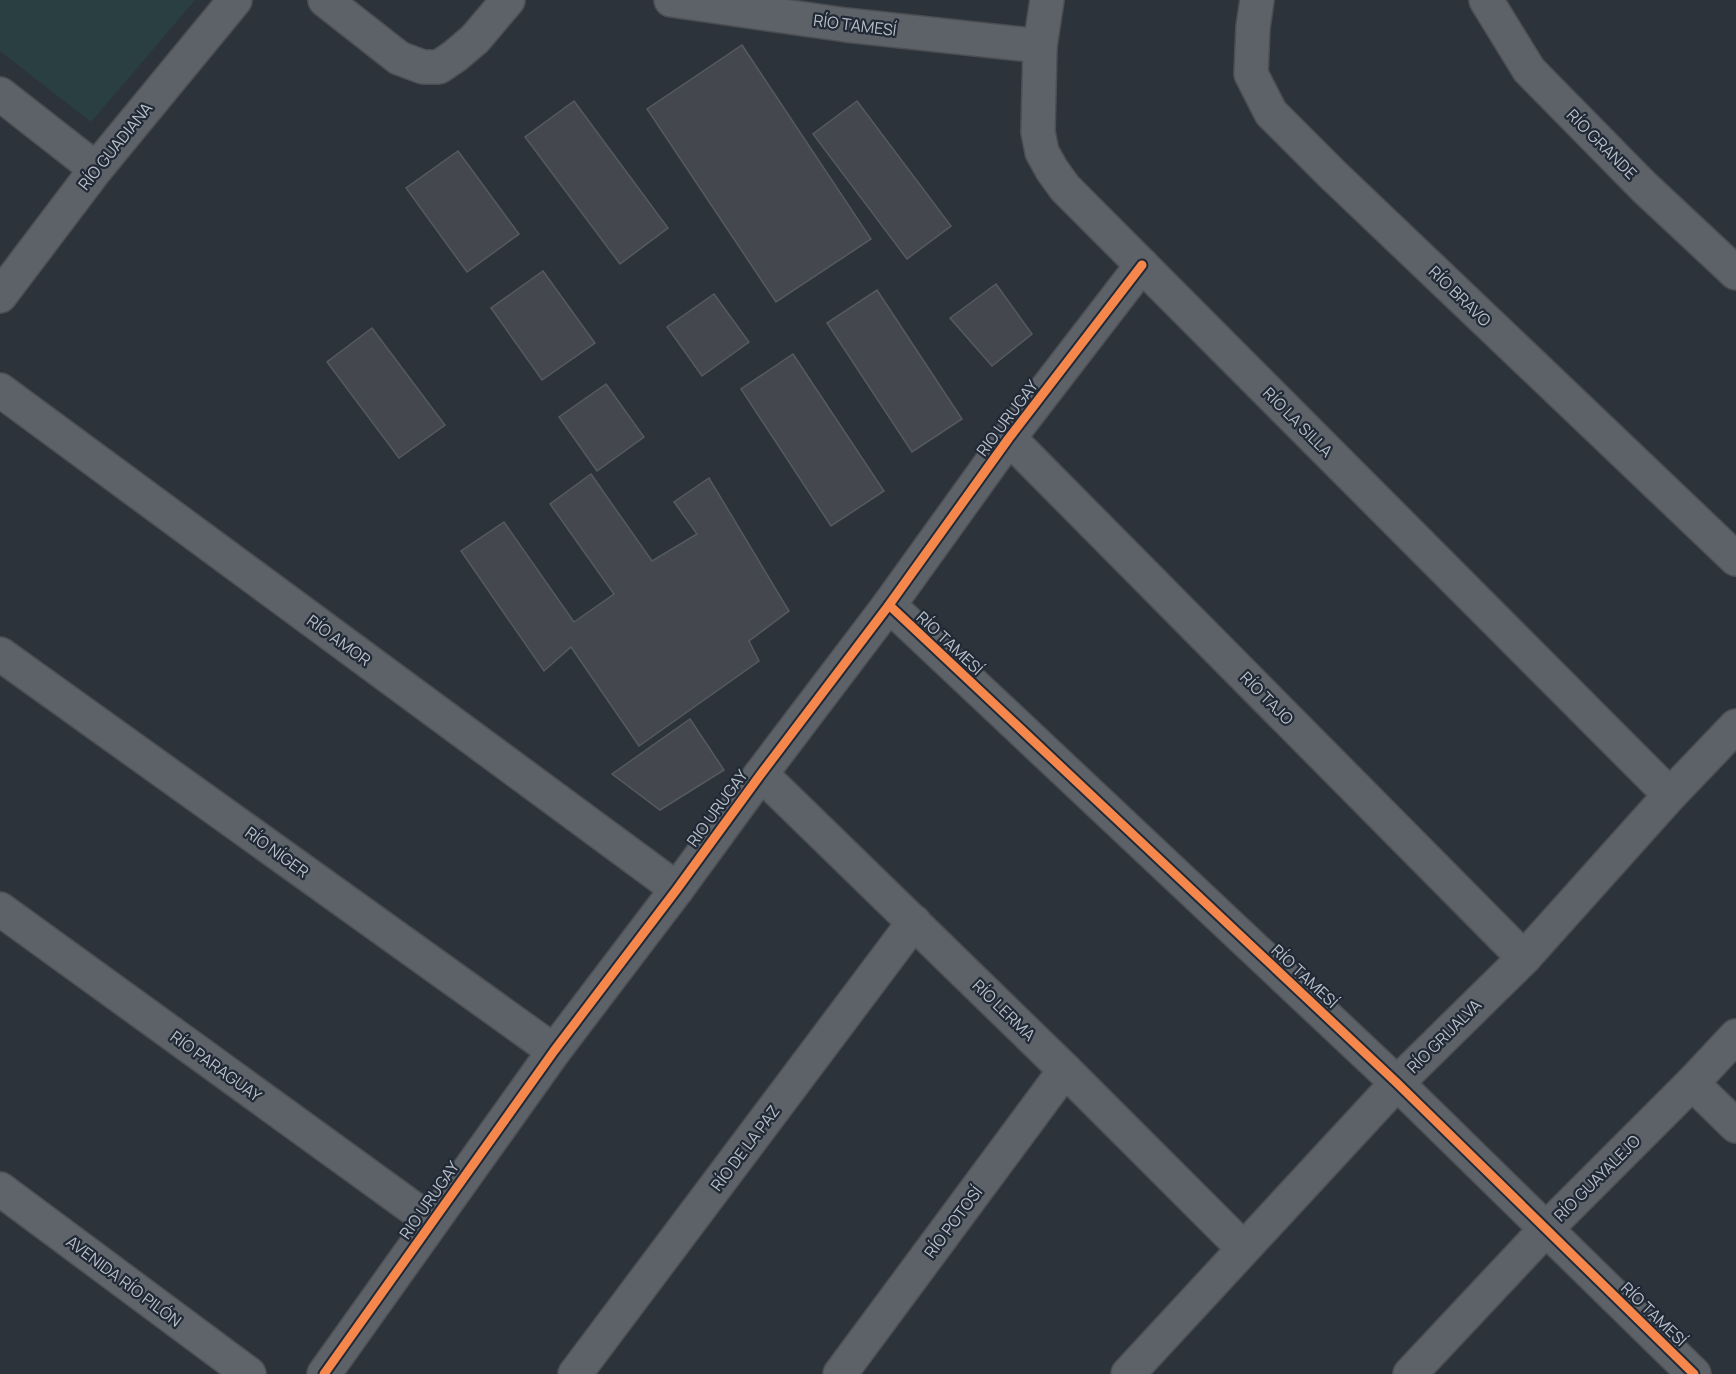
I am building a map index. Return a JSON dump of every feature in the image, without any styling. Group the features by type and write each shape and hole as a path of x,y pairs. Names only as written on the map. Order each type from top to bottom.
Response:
{"main road":[{"name":"AVENIDA RÍO PILÓN","path":"0,1189 249,1374"}],"street":[{"name":"RÍO GUADIANA","path":"0,296 96,169 235,0"},
{"path":"325,0 399,58 423,67 439,67 475,39 508,0"},
{"name":"RÍO TAMESÍ","path":"671,0 848,12 1040,46"},
{"name":"RÍO LA SILLA","path":"1047,0 1040,46 1038,132 1042,152 1065,188 1670,795"},
{"name":"RÍO BRAVO","path":"1257,0 1253,27 1251,74 1271,113 1736,559"},
{"name":"RÍO GRANDE","path":"1486,0 1529,70 1644,187 1736,273"},
{"path":"0,94 96,169"},
{"name":"RIO URUGAY","path":"324,1374 554,1050 889,605 1009,438 1142,265"},
{"name":"RÍO AMOR","path":"0,390 677,889"},
{"name":"RÍO TAJO","path":"1009,438 1524,958"},
{"name":"RÍO TAMESÍ","path":"889,605 1396,1083 1694,1374"},
{"name":"RÍO NÍGER","path":"0,654 554,1050"},
{"name":"RÍO GRIJALVA","path":"1128,1374 1396,1083 1524,958 1670,795 1736,726"},
{"name":"RÍO LERMA","path":"761,774 1065,1070 1243,1248"},
{"name":"RÍO PARAGUAY","path":"0,909 432,1222"},
{"name":"RÍO DE LA PAZ","path":"575,1374 914,922"},
{"name":"RÍO GUAYALEJO","path":"1410,1374 1546,1229 1736,1036"},
{"name":"RÍO POTOSÍ","path":"840,1374 1065,1070"},
{"path":"1692,1083 1736,1126"}],"green space":[{"path":"0,0 195,0 91,122 0,51"}],"building":[{"path":"742,45 871,239 776,302 647,109"},
{"path":"574,101 668,228 620,264 525,137"},
{"path":"857,101 951,226 907,259 813,134"},
{"path":"458,151 519,234 467,272 406,188"},
{"path":"543,271 595,343 542,380 491,308"},
{"path":"996,284 1032,334 992,366 950,318"},
{"path":"877,290 962,419 912,452 827,323"},
{"path":"714,294 749,342 702,376 667,327"},
{"path":"372,328 445,425 399,458 327,362"},
{"path":"793,354 884,491 831,526 741,389"},
{"path":"606,384 644,437 597,471 559,417"},
{"path":"591,474 652,561 697,534 674,502 709,478 789,611 749,641 759,661 639,746 571,647 544,671 461,551 504,522 574,622 614,594 550,504"},
{"path":"690,719 724,770 660,810 612,774"}],"cycle path":[{"path":"324,1374 554,1051 889,605 1009,438 1142,265"},
{"path":"889,605 1397,1083 1694,1374"}]}
